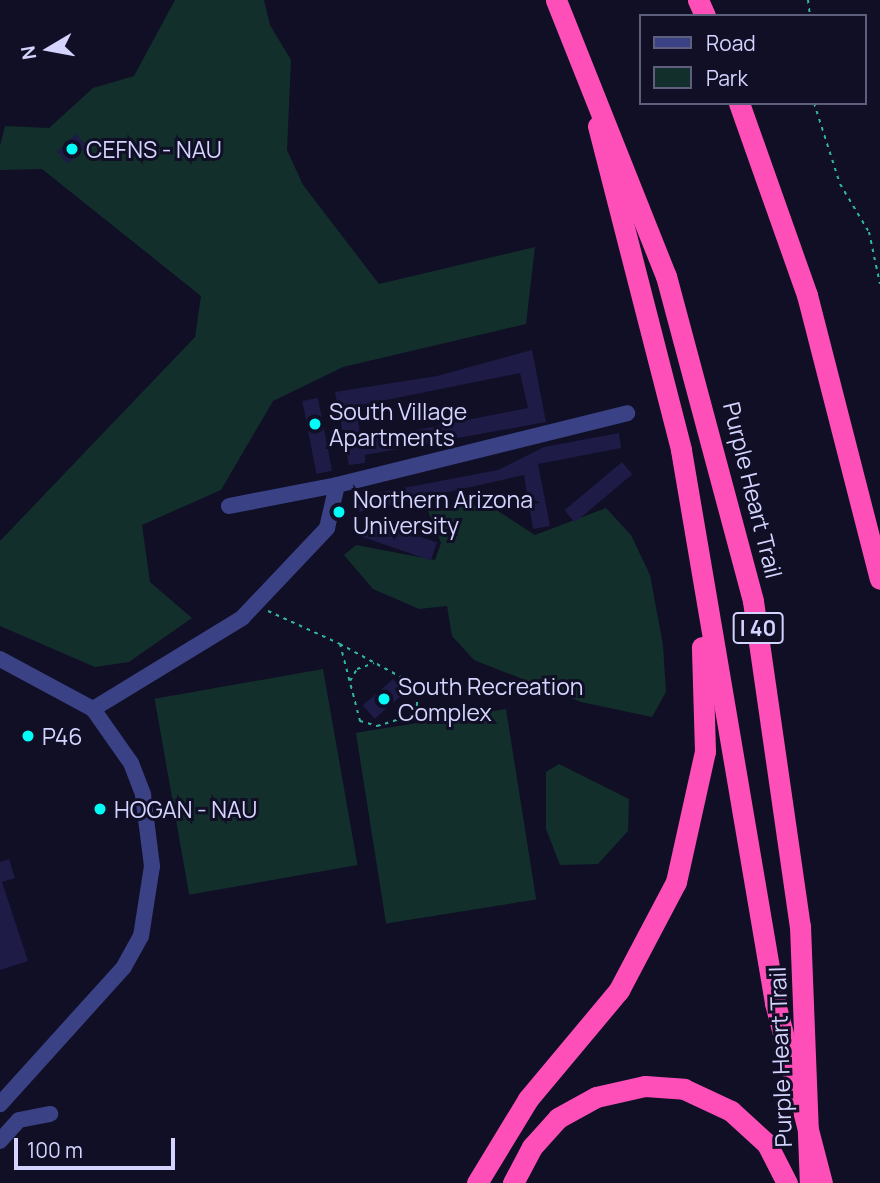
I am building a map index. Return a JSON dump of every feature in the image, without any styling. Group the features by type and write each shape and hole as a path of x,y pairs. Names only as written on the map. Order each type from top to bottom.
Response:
{"highway":[{"name":"Purple Heart Trail","path":"556,0 593,96 612,129 666,276 753,601 799,912 810,1183"},
{"path":"593,96 666,383 694,530 775,1003 822,1183"},
{"path":"740,105 807,295 880,579"},
{"path":"477,1183 522,1106 618,990 651,936 684,859 706,740 694,530"},
{"path":"513,1183 532,1147 558,1118 596,1097 645,1086 684,1089 731,1111 767,1144 787,1183"}],"street":[{"path":"229,506 453,459 626,413"},
{"path":"93,709 254,605 327,528 337,485"},
{"path":"0,659 93,709 131,763 143,795 152,866 150,905 124,967 0,1104"},
{"path":"0,1141 19,1119 50,1114"}],"path":[{"path":"815,105 840,184 869,232 880,284"},
{"path":"254,605 340,644 410,682 418,691 416,714 377,726 360,721 340,644"},
{"path":"349,682 357,669 374,663"}],"green space":[{"path":"175,0 264,0 270,25 291,60 287,150 303,185 379,284 535,247 526,324 343,367 273,401 221,490 142,525 150,582 192,618 129,662 95,667 0,626 0,541 195,337 201,296 42,169 0,170 0,146 5,126 49,128 93,88 134,76"},
{"path":"487,504 535,535 606,508 631,535 650,575 663,645 666,692 652,717 581,702 474,660 452,636 447,606 419,609 373,589 344,555 356,545 435,560 441,543 428,511"},
{"path":"323,669 358,865 189,895 155,699"},
{"path":"506,709 536,900 386,923 356,733"},
{"path":"559,764 629,799 628,831 598,864 560,865 546,829 546,772"}],"building":[{"name":"CEFNS - NAU","path":"76,134 87,146 68,163 57,152"},
{"path":"532,350 546,422 365,455 365,463 349,465 335,392 437,376","holes":["520,373 528,408 361,441 356,406"]},
{"name":"South Village Apartments","path":"318,398 332,471 316,474 302,401"},
{"path":"619,433 621,448 538,464 550,526 533,529 524,475 359,512 356,497 498,470 544,447"},
{"path":"622,462 632,474 575,522 565,510"},
{"path":"366,518 437,542 431,560 360,536"},
{"name":"South Recreation Complex","path":"393,679 405,693 375,719 363,705"},
{"path":"9,859 15,878 2,882 28,961 0,970 0,862"}],"place":[{"name":"CEFNS - NAU","path":"72,149"},
{"name":"South Village Apartments","path":"315,424"},
{"name":"Northern Arizona University","path":"339,512"},
{"name":"South Recreation Complex","path":"384,699"},
{"name":"P46","path":"28,736"},
{"name":"HOGAN - NAU","path":"100,809"}]}
